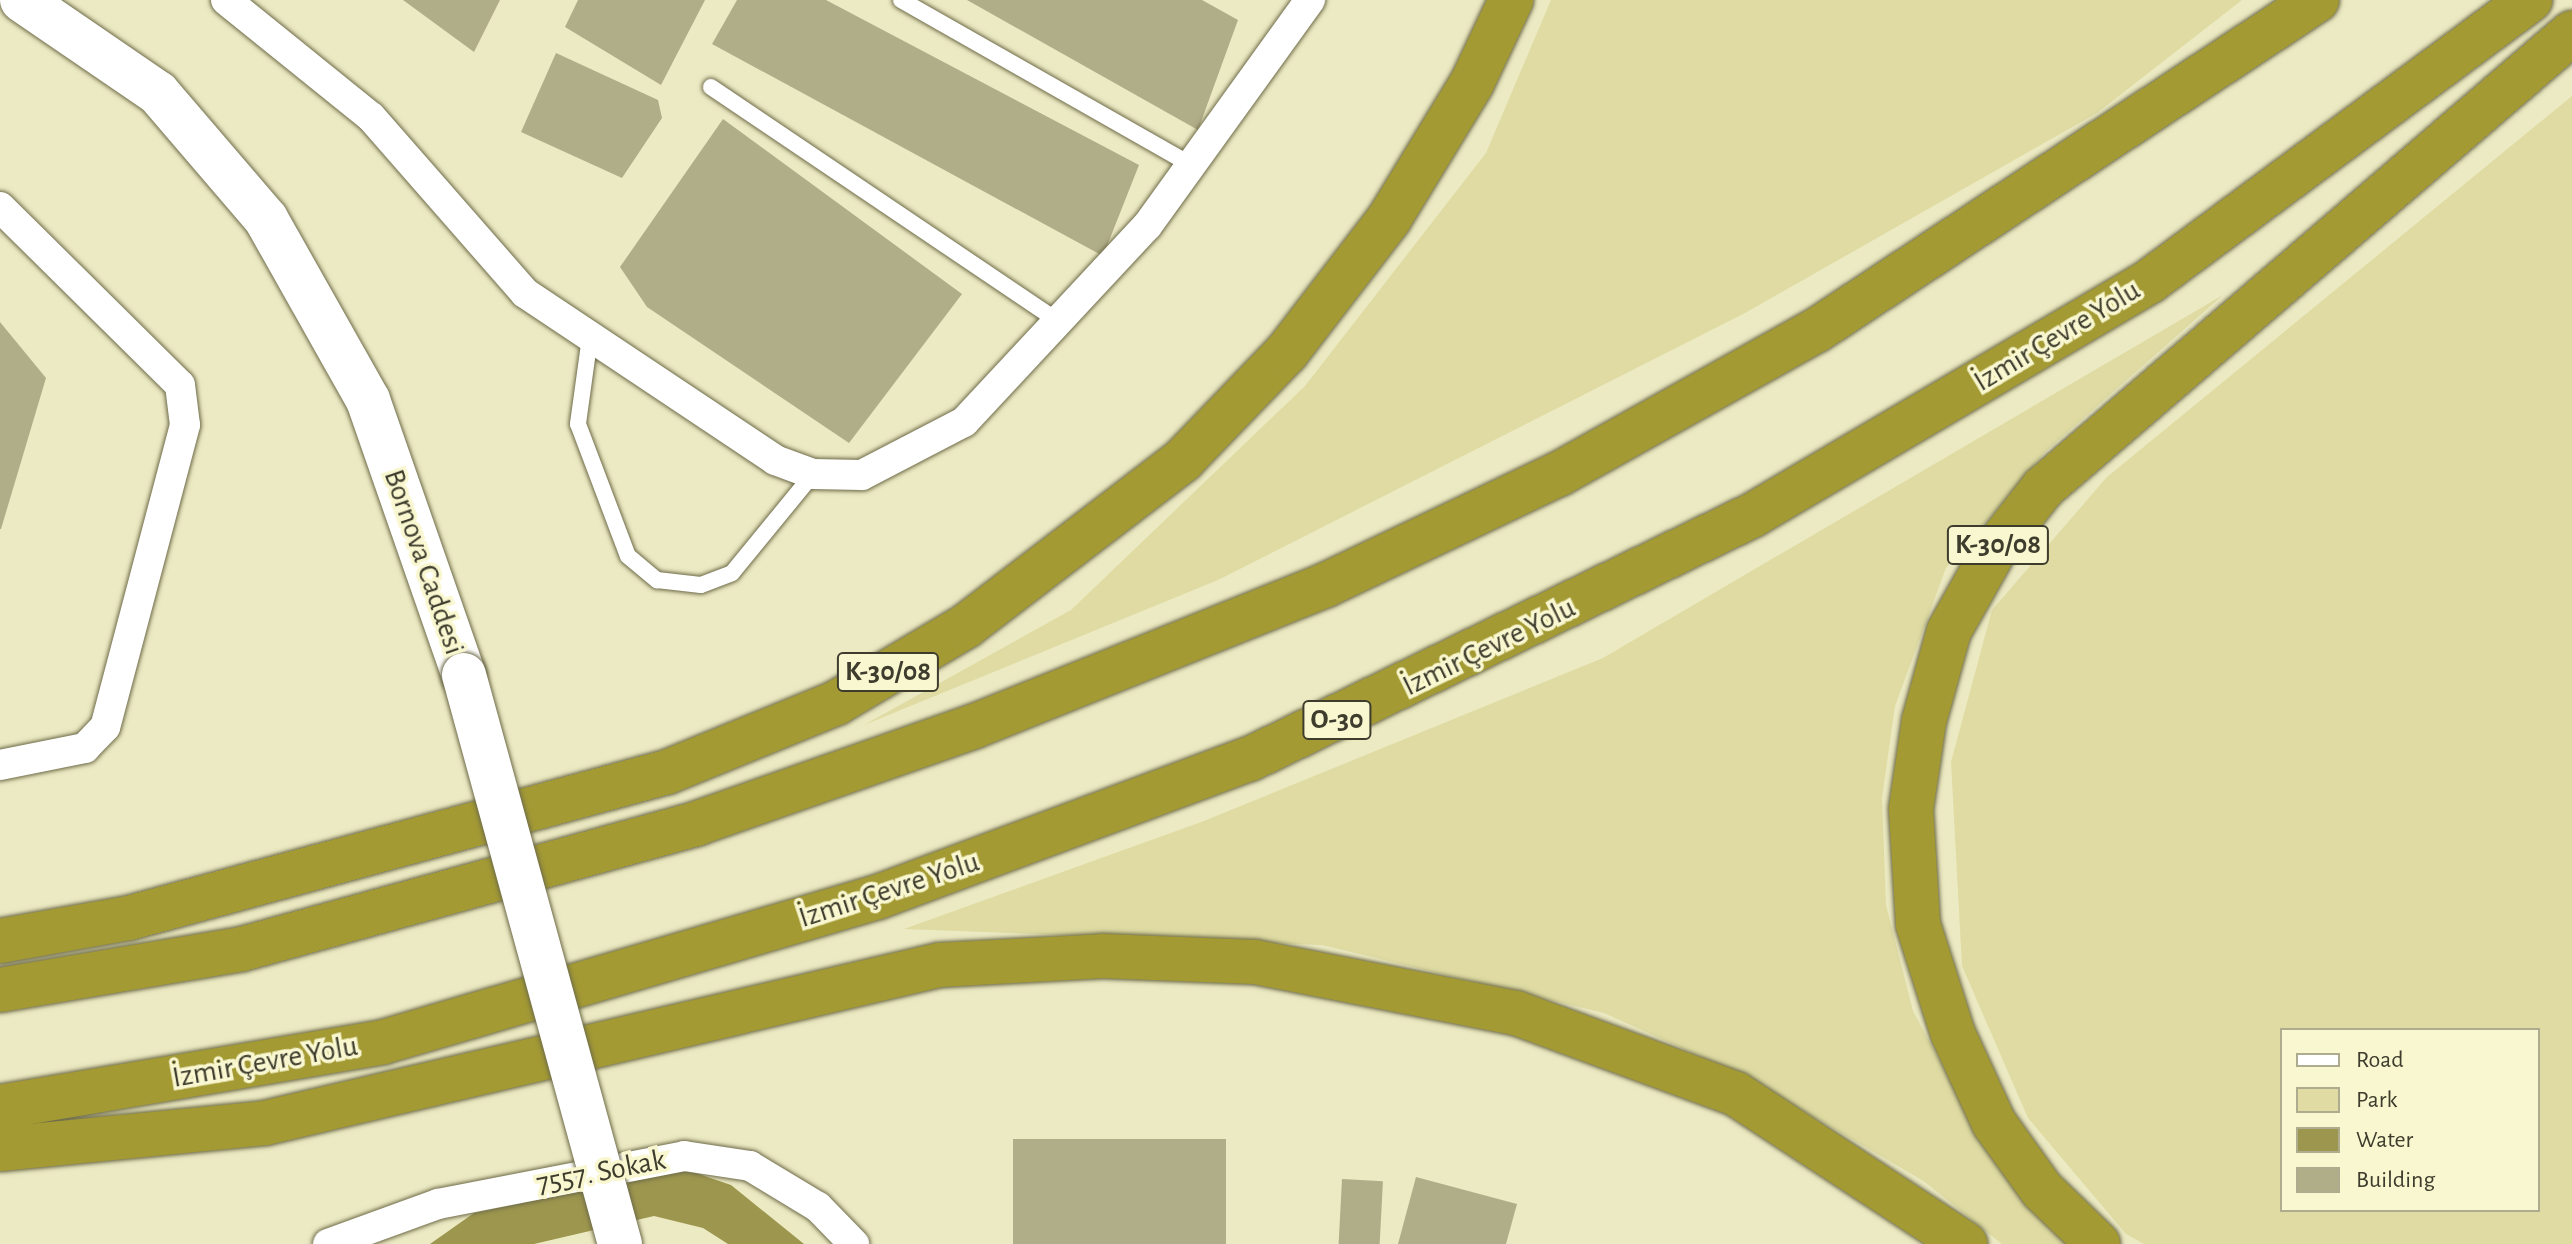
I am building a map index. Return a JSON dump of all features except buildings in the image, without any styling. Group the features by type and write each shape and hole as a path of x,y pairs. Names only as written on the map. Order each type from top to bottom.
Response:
{"highway":[{"name":"K-30/08","path":"0,941 129,918 667,772 836,703 966,626 1183,460 1287,352 1389,219 1472,83 1511,0"},
{"path":"0,990 242,949 698,823 975,726 1326,585 1559,474 1817,330 2317,0"},
{"name":"İzmir Çevre Yolu","path":"0,1107 383,1042 878,897 1250,759 1753,515 2123,297 2340,146 2530,0"},
{"name":"K-30/08","path":"2098,1244 2042,1190 1994,1123 1953,1034 1918,924 1911,809 1924,721 1949,631 1995,549 2043,488 2572,33"},
{"path":"0,1149 265,1123 939,965 1103,956 1255,962 1516,1013 1736,1094 1965,1244"}],"main road":[{"name":"Bornova Caddesi","path":"22,0 158,93 266,219 368,400 464,675 620,1244"}],"street":[{"path":"226,0 371,117 525,293 775,460 813,474 862,475 964,422 1147,226 1302,2"},
{"path":"0,207 180,385 185,425 105,727 85,748 0,765"},
{"name":"7557. Sokak","path":"328,1244 438,1204 684,1156 750,1166 818,1207 854,1244"}],"lane":[{"path":"901,0 1192,165"},
{"path":"711,87 1058,321"},
{"path":"590,337 578,424 628,556 657,580 701,585 732,573 813,474"}],"green space":[{"path":"1551,0 2242,0 2097,113 1745,313 1218,580 864,725 1071,610 1305,386 1486,153"},
{"path":"2572,96 2572,1244 2144,1244 2126,1234 2028,1118 1962,966 1951,762 1992,610 2107,477"},
{"path":"2223,295 2045,452 1946,568 1895,706 1882,798 1886,905 1913,1011 1957,1094 2071,1244 2002,1244 1925,1182 1748,1078 1604,1013 1322,945 904,929 1204,821 1603,658"}],"water":[{"path":"684,1169 731,1185 804,1244 728,1244 703,1228 654,1216 534,1244 430,1244 474,1213"}]}
